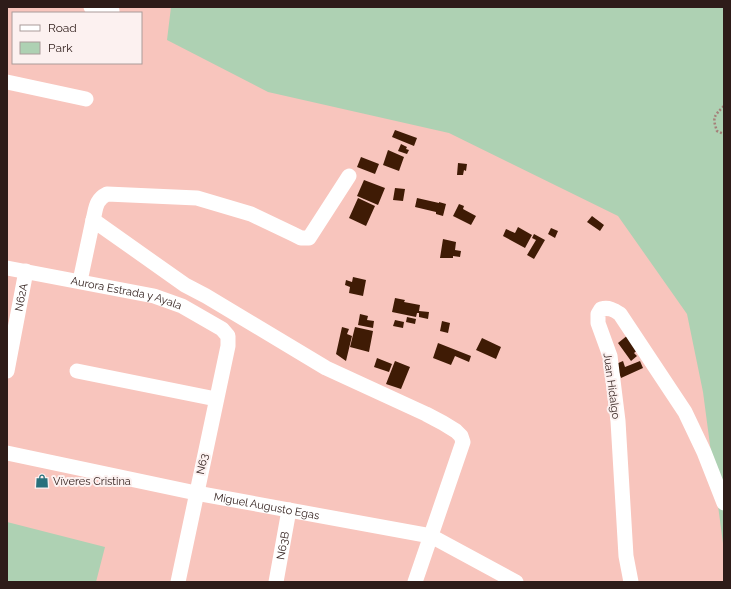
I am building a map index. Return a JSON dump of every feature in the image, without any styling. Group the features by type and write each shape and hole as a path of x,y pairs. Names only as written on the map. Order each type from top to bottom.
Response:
{"street":[{"path":"91,7 112,11"},
{"path":"7,82 86,99"},
{"path":"80,281 97,203 101,197 107,194 197,198 251,214 301,238 309,238 349,176"},
{"path":"94,220 185,285 326,368 426,414 456,431 461,436 463,442 415,582"},
{"name":"Aurora Estrada y Ayala","path":"7,268 154,296 182,306 222,329 228,336 228,346"},
{"name":"N62A","path":"7,371 26,271"},
{"name":"Juan Hidalgo","path":"631,582 626,556 618,421 610,356 598,323 598,314 601,309 613,309 620,314 685,412 704,452 724,503"},
{"name":"N63","path":"178,582 228,346"},
{"path":"77,371 216,398"},
{"name":"Miguel Augusto Egas","path":"7,454 196,493 432,536 516,582"},
{"name":"N63B","path":"276,582 289,510"}],"path":[{"path":"724,106 715,114 713,122 717,131 724,134"}],"green space":[{"path":"171,7 724,7 724,551 703,392 687,314 618,216 449,133 268,92 167,40"},
{"path":"7,522 105,547 96,582 7,582"}],"building":[{"path":"395,130 417,138 414,146 392,137"},
{"path":"401,144 409,150 407,154 398,151"},
{"path":"388,150 404,157 399,171 383,165"},
{"path":"361,157 379,164 375,174 357,167"},
{"path":"458,163 467,164 466,171 464,170 463,175 457,175"},
{"path":"364,180 385,188 378,205 357,196"},
{"path":"395,188 405,189 403,201 393,200"},
{"path":"358,198 375,206 366,226 349,218"},
{"path":"417,198 446,204 443,216 436,214 436,212 415,207"},
{"path":"459,204 464,206 463,209 476,216 471,225 453,216"},
{"path":"592,216 604,225 600,231 587,222"},
{"path":"518,227 532,235 525,248 503,236 506,229 515,233"},
{"path":"551,228 558,231 555,238 548,234"},
{"path":"534,234 545,240 534,259 527,255 536,240 532,238"},
{"path":"443,239 456,242 455,250 461,251 460,257 453,256 453,258 440,258"},
{"path":"353,277 366,280 363,296 349,293 350,287 345,285 346,280 352,282"},
{"path":"395,298 405,300 404,302 420,305 419,311 429,312 428,319 419,317 419,313 417,313 416,317 392,312"},
{"path":"360,314 368,316 367,320 374,321 373,328 358,325"},
{"path":"407,317 416,319 415,324 406,322"},
{"path":"395,320 404,322 403,328 393,326"},
{"path":"442,321 450,323 448,333 440,331"},
{"path":"342,327 349,329 347,334 352,336 346,361 336,354"},
{"path":"355,327 373,331 369,352 350,347"},
{"path":"628,335 639,349 634,353 637,356 631,361 618,343"},
{"path":"482,338 501,347 496,359 476,350"},
{"path":"438,343 471,356 469,362 455,356 451,365 433,358"},
{"path":"377,358 392,364 389,372 374,367"},
{"path":"395,361 410,367 401,389 386,384"},
{"path":"623,361 625,367 640,361 643,368 621,378 616,364"}],"place":[{"name":"Víveres Cristina","path":"42,481"}]}
